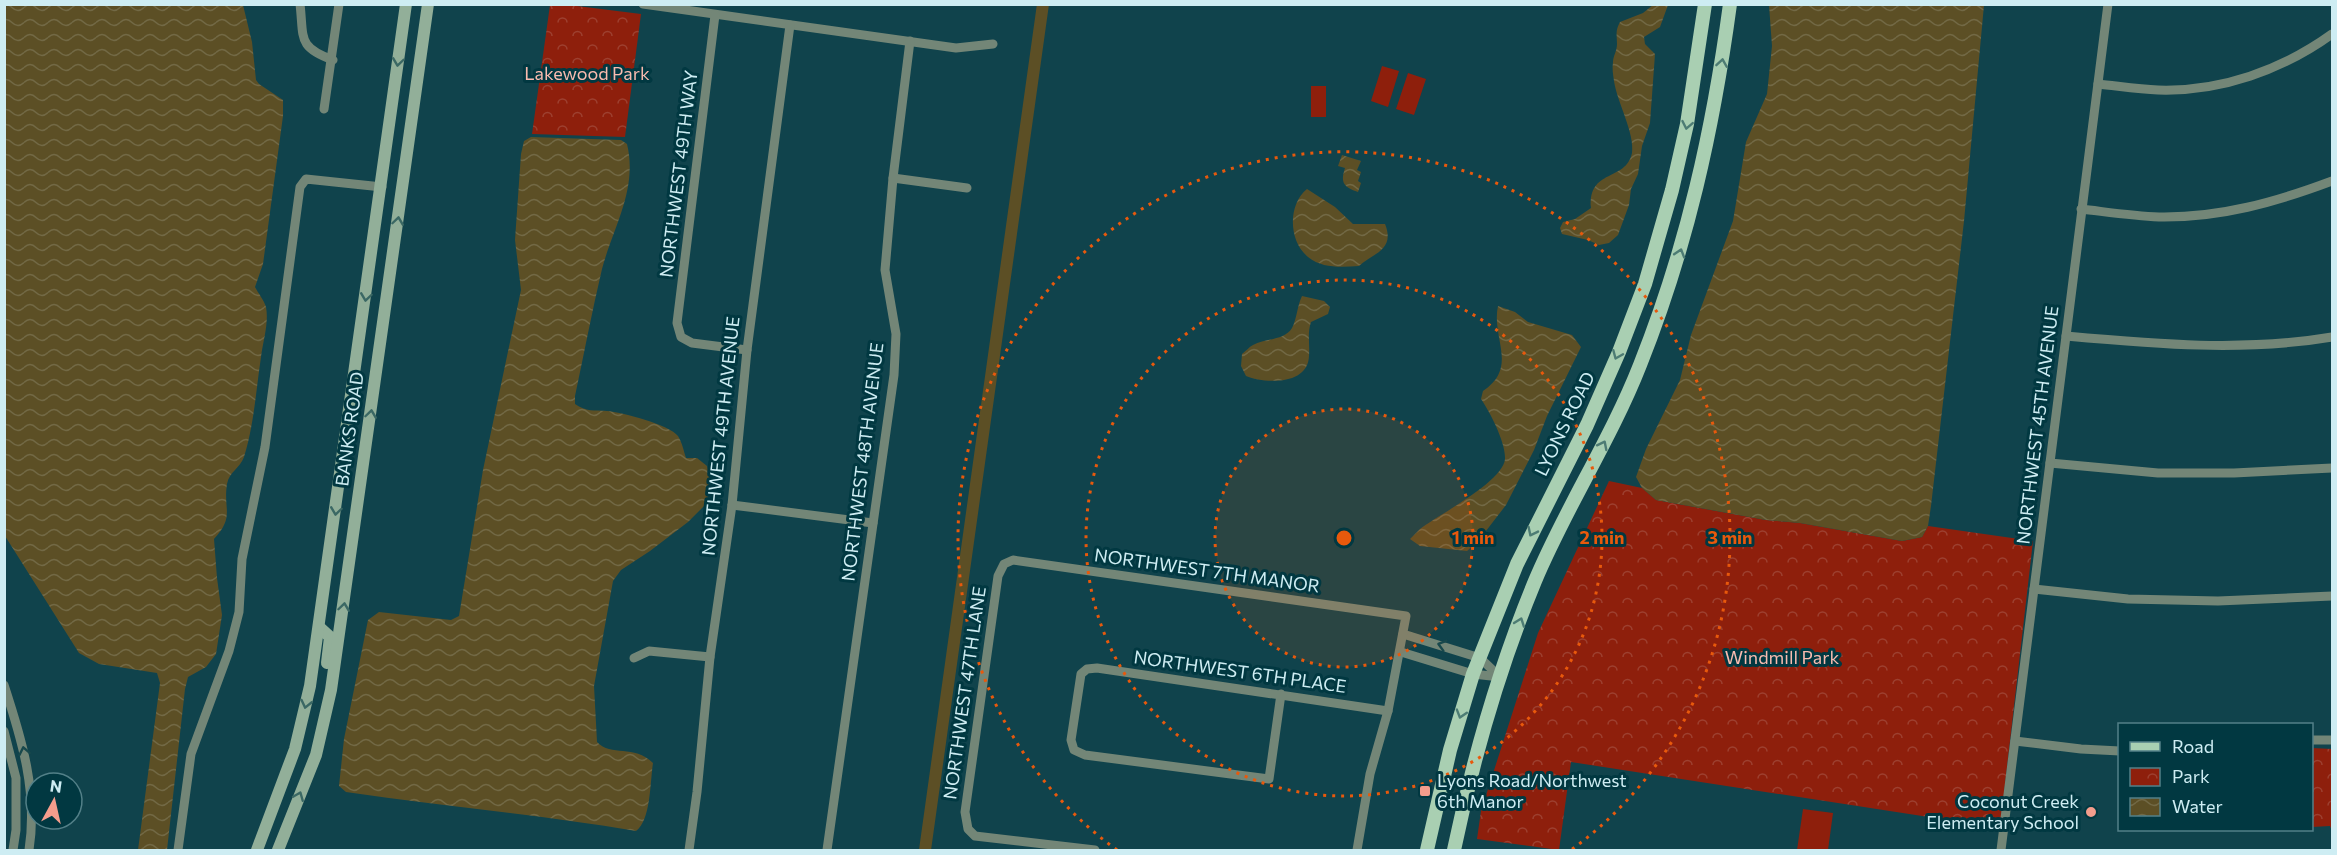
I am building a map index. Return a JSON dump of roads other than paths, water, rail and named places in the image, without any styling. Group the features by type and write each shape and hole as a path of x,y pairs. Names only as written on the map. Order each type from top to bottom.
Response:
{"main road":[{"name":"LYONS ROAD","path":"1427,850 1450,750 1473,674 1517,564 1587,425 1619,352 1644,284 1672,190 1687,124 1705,4"},
{"path":"1454,850 1471,771 1500,677 1535,581 1619,413 1667,294 1693,207 1710,134 1730,4"}],"street":[{"path":"300,4 304,42 314,53 333,60"},
{"path":"324,109 333,60 339,4"},
{"name":"BANKS ROAD","path":"257,850 295,749 310,686 406,4"},
{"name":"BANKS ROAD","path":"278,850 316,755 331,690 428,4"},
{"path":"643,4 956,48 993,44"},
{"name":"NORTHWEST 45TH AVENUE","path":"2001,850 2108,4"},
{"name":"NORTHWEST 49TH WAY","path":"715,15 677,323 681,337 692,344 747,350"},
{"name":"NORTHWEST 49TH AVENUE","path":"689,850 710,657 732,505 747,350 790,25"},
{"path":"2098,84 2159,90 2218,85 2269,71 2332,34"},
{"name":"NORTHWEST 48TH AVENUE","path":"827,850 894,375 896,334 885,270 893,178 910,41"},
{"path":"893,178 967,188"},
{"path":"178,850 191,754 229,651 239,612 242,559 265,447 300,186 306,179 382,187"},
{"path":"2081,209 2159,217 2223,213 2284,200 2332,181"},
{"path":"2066,336 2161,345 2228,346 2301,342 2332,337"},
{"path":"2050,463 2158,473 2234,473 2332,468"},
{"path":"732,505 873,523"},
{"name":"NORTHWEST 7TH MANOR","path":"1004,564 1013,560 1406,616 1403,634"},
{"name":"NORTHWEST 47TH LANE","path":"1004,564 998,576 965,813 968,829 975,836 1095,850"},
{"path":"2034,589 2128,599 2218,602 2332,596"},
{"path":"319,627 330,637 320,708 319,741"},
{"path":"1357,850 1370,774 1388,711 1403,634 1480,658 1500,677"},
{"path":"634,658 649,651 710,657"},
{"path":"1401,652 1473,674 1500,677"},
{"name":"NORTHWEST 6TH PLACE","path":"1281,694 1269,779 1085,755 1074,750 1071,741 1081,674 1087,669 1097,668 1281,694 1388,711"},
{"path":"4,685 24,745 28,771 32,833 29,850"},
{"path":"4,731 16,778 16,830 13,850"},
{"path":"2313,740 2332,740"},
{"path":"2015,741 2118,751"}],"water":[{"path":"4,5 243,5 252,42 256,80 283,100 283,116 263,264 255,287 265,304 267,319 252,420 244,457 227,484 226,518 214,539 222,615 216,654 206,667 188,677 185,689 167,850 138,850 160,683 157,673 99,664 79,653 5,536"},
{"path":"1653,5 1668,5 1660,27 1644,37 1645,44 1655,54 1650,123 1642,146 1638,174 1631,189 1629,205 1618,235 1609,243 1599,245 1562,234 1560,228 1563,222 1575,219 1591,208 1595,187 1623,168 1632,153 1631,136 1613,74 1617,31 1620,22 1643,13"},
{"path":"1769,5 1984,5 1964,221 1931,506 1928,526 1922,537 1902,541 1656,500 1642,488 1636,477 1646,449 1680,380 1691,335 1733,221 1746,142 1767,94 1772,46"},
{"path":"531,137 621,140 627,144 630,161 627,192 602,269 575,404 587,409 634,416 666,428 678,436 686,458 697,458 707,466 710,478 707,503 688,522 621,570 613,581 594,686 597,742 609,749 646,757 653,763 645,818 636,831 346,792 339,786 344,739 368,620 379,612 451,620 459,616 483,470 521,290 515,240 521,154 524,141"},
{"path":"1342,155 1361,161 1357,170 1361,172 1358,192 1344,184 1345,168 1338,166"},
{"path":"1307,189 1335,207 1353,224 1385,224 1388,233 1385,246 1359,266 1339,267 1320,264 1308,257 1297,242 1293,223 1296,204"},
{"path":"1302,296 1324,301 1330,307 1328,314 1311,322 1307,366 1302,372 1285,380 1254,379 1246,376 1241,366 1242,354 1253,345 1289,332 1294,324"},
{"path":"1498,306 1515,312 1528,322 1572,335 1581,347 1506,505 1479,540 1467,551 1420,546 1410,539 1420,529 1482,488 1502,468 1505,459 1500,436 1481,399 1483,391 1494,382 1500,372 1502,362 1497,318"}],"waterway":[{"path":"925,850 1043,4"}],"place":[{"name":"Lyons Road/Northwest 6th Manor","path":"1425,791"},
{"name":"Coconut Creek Elementary School","path":"2091,812"}],"park label":[{"name":"Lakewood Park","path":"587,74"},
{"name":"Windmill Park","path":"1782,658"}]}
